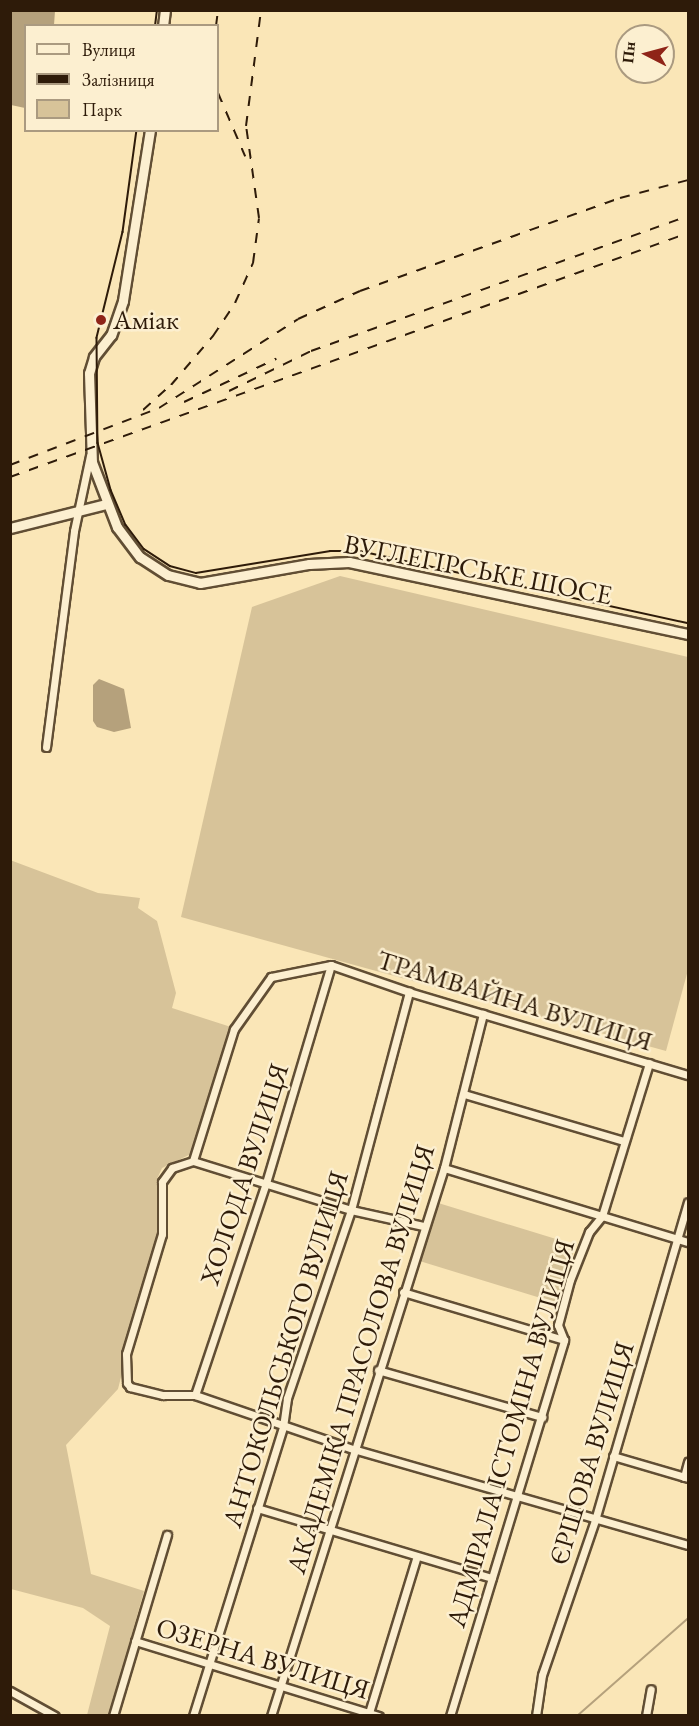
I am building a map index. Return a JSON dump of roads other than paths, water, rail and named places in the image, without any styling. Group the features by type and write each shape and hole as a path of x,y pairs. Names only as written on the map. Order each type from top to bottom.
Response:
{"street":[{"name":"ВУГЛЕГІРСЬКЕ ШОСЕ","path":"150,132 123,301 111,335 90,367 90,454 106,504 123,537 140,557 157,570 190,582 209,582 309,564 349,562 688,634"},
{"path":"46,747 76,514 90,454"},
{"path":"10,528 76,514 106,504"},
{"path":"193,1161 234,1029 271,976 331,965"},
{"name":"ТРАМВАЙНА ВУЛИЦЯ","path":"331,965 409,992 688,1075"},
{"name":"ХОЛОДА ВУЛИЦЯ","path":"195,1395 266,1183 331,965"},
{"name":"АНТОКОЛЬСЬКОГО ВУЛИЦЯ","path":"193,1716 283,1427 287,1398 351,1210 409,992"},
{"name":"АКАДЕМІКА ПРАСОЛОВА ВУЛИЦЯ","path":"271,1716 423,1226 444,1168 483,1014"},
{"name":"АДМІРАЛА ІСТОМІНА ВУЛИЦЯ","path":"450,1716 564,1340 558,1325 570,1280 589,1232 602,1216 649,1063"},
{"path":"464,1094 624,1141"},
{"path":"423,1226 351,1210 193,1161 172,1168 162,1182 162,1234 124,1367 130,1387 163,1395 195,1395 283,1427 353,1449 517,1498 688,1545"},
{"path":"444,1168 688,1242"},
{"name":"ЄРШОВА ВУЛИЦЯ","path":"536,1716 543,1675 595,1520 688,1202"},
{"path":"403,1292 564,1340"},
{"path":"378,1370 542,1417"},
{"path":"614,1456 686,1478 688,1462"},
{"path":"257,1508 492,1578"},
{"path":"113,1716 167,1535"},
{"path":"369,1714 417,1556"},
{"name":"ОЗЕРНА ВУЛИЦЯ","path":"135,1641 379,1716"},
{"path":"646,1716 651,1689"},
{"path":"10,1691 55,1716"}],"waterway":[{"path":"577,1716 688,1618"}],"tram line":[{"path":"155,24 157,10"},
{"path":"137,132 123,232 97,338 98,443 111,490 126,525 144,549 170,566 196,573 330,551 360,551 688,623"}],"railway":[{"path":"216,24 218,10"},
{"path":"143,410 171,385 213,336 235,303 253,263 259,218 246,126 261,10"},
{"path":"219,95 245,156"},
{"path":"10,465 159,408 298,319 360,291 620,198 688,180"},
{"path":"229,391 311,351 688,216"},
{"path":"10,477 688,233"},
{"path":"184,402 276,359"}],"place":[{"name":"Аміак","path":"101,320"}]}
